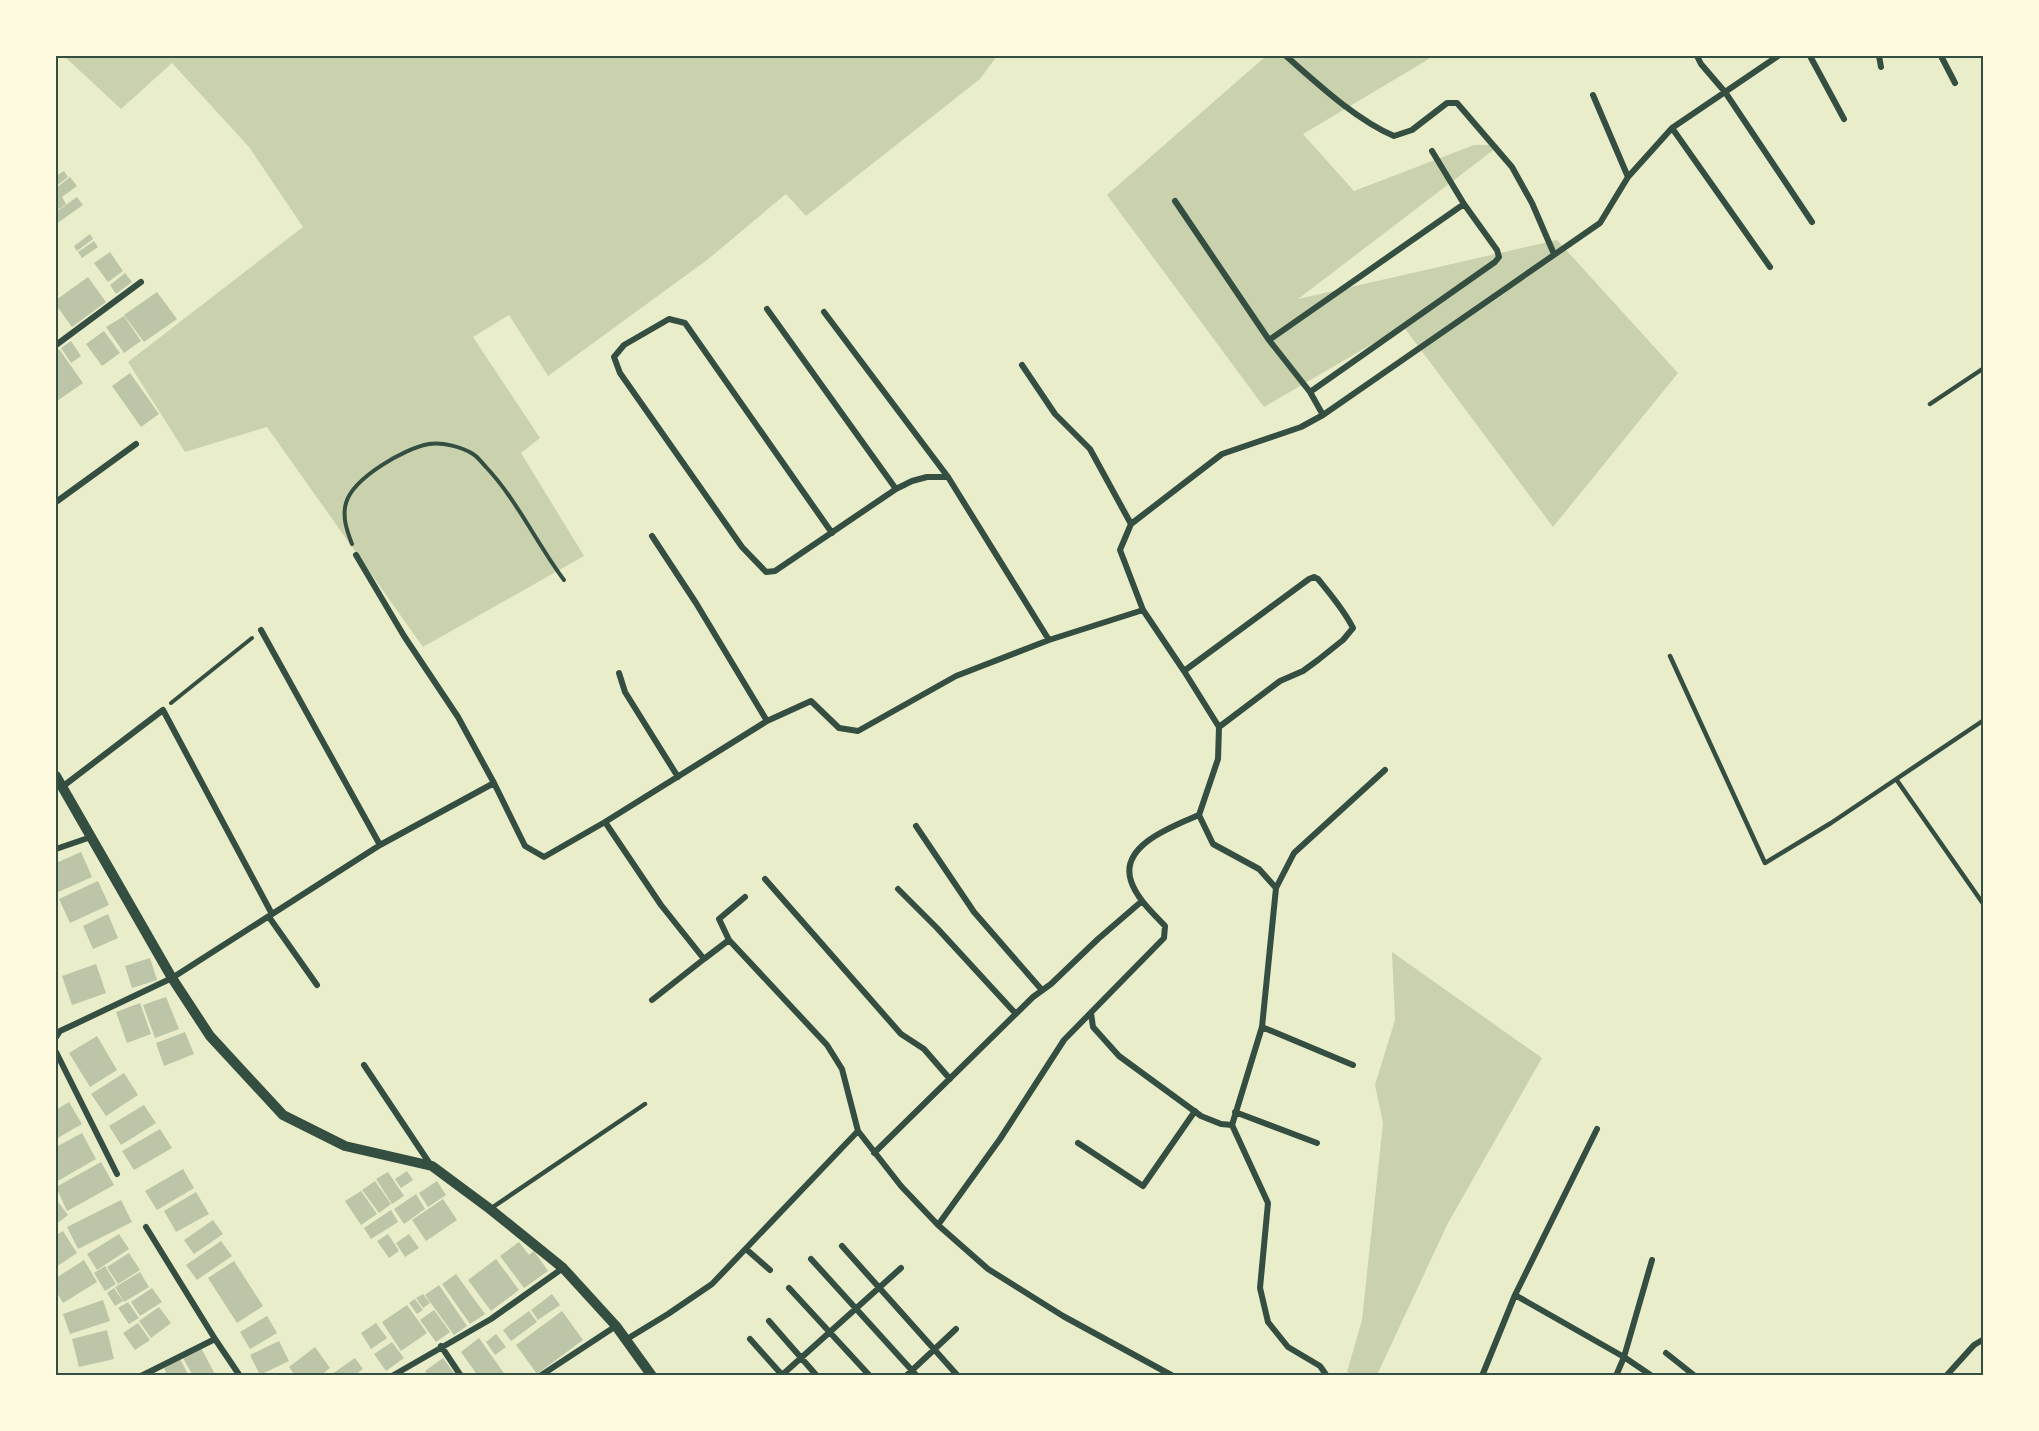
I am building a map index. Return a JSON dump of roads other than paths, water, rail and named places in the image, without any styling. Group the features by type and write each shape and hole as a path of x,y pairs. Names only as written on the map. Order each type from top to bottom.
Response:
{"street":[{"path":"1286,56 1330,93 1380,130 1394,136 1412,130 1447,103 1457,103 1512,167 1532,203 1554,254"},
{"path":"1697,56 1725,92 1812,222"},
{"path":"938,1225 1000,1139 1064,1040 1164,938 1165,926 1142,901 1131,880 1130,866 1139,848 1169,828 1198,815 1218,759 1219,726 1143,610 1120,550 1131,524 1222,454 1301,427 1323,415 1600,223 1628,177 1672,128 1778,56"},
{"path":"1810,56 1844,119"},
{"path":"1879,56 1881,67"},
{"path":"1941,56 1955,83"},
{"path":"1593,95 1628,177"},
{"path":"1672,128 1770,267"},
{"path":"1310,392 1495,262 1498,257 1497,250 1464,204 1432,151"},
{"path":"1175,201 1269,340 1310,392 1323,415"},
{"path":"1269,340 1464,204"},
{"path":"56,345 141,282"},
{"path":"767,309 896,489"},
{"path":"824,312 948,477 1049,640"},
{"path":"832,534 685,323 669,319 624,345 615,357 620,374 742,547 766,572 775,571 832,534 896,489 927,477 948,477"},
{"path":"1022,365 1055,414 1090,449 1131,524"},
{"path":"56,502 136,444"},
{"path":"651,536 696,603 767,721"},
{"path":"356,555 404,636 458,717 525,846 544,857 605,822 767,721 811,701 839,728 858,730 957,676 1049,640 1143,610"},
{"path":"1184,671 1309,579 1314,578 1337,601 1353,628 1343,640 1303,670 1280,681 1219,726"},
{"path":"261,630 381,845"},
{"path":"619,673 625,692 678,777"},
{"path":"61,787 163,710 271,915 317,985"},
{"path":"1327,1376 1320,1366 1288,1347 1268,1322 1260,1288 1268,1203 1232,1125 1262,1027 1276,888 1294,853 1384,770"},
{"path":"56,776 172,978 210,1036 283,1115 345,1146 432,1166"},
{"path":"56,1037 60,1031 73,1024 172,978 381,845 494,783"},
{"path":"1198,815 1213,844 1259,868 1276,888"},
{"path":"605,822 661,905 704,958"},
{"path":"916,826 974,912 1041,989"},
{"path":"56,849 92,837"},
{"path":"765,879 901,1034 924,1049 950,1079"},
{"path":"898,889 1016,1014"},
{"path":"745,897 719,919 729,940 827,1045 842,1069 858,1131 874,1153 938,1225 998,1275 1063,1316 1173,1376"},
{"path":"874,1153 1041,989 1051,984 1142,901"},
{"path":"652,1000 729,940"},
{"path":"1091,1013 1093,1027 1119,1056 1195,1111 1212,1121 1232,1125"},
{"path":"1262,1027 1353,1065"},
{"path":"56,1052 117,1174"},
{"path":"364,1065 432,1166 563,1268 627,1339 652,1376"},
{"path":"1078,1143 1143,1186 1195,1111"},
{"path":"1235,1112 1317,1143"},
{"path":"1482,1376 1515,1295 1596,1129"},
{"path":"627,1339 711,1284 858,1131"},
{"path":"146,1227 240,1376"},
{"path":"842,1246 958,1376"},
{"path":"746,1250 770,1270"},
{"path":"811,1259 912,1374 956,1329"},
{"path":"1616,1376 1624,1357 1652,1260"},
{"path":"392,1376 491,1319 563,1268"},
{"path":"750,1339 782,1375 901,1268"},
{"path":"789,1288 870,1376"},
{"path":"1515,1295 1624,1357 1652,1376"},
{"path":"769,1321 817,1376"},
{"path":"540,1376 616,1326"},
{"path":"141,1376 215,1339"},
{"path":"1946,1376 1974,1345 1983,1339"},
{"path":"441,1346 461,1376"},
{"path":"1666,1353 1695,1376"}],"lane":[{"path":"1930,404 1983,368"},
{"path":"1670,656 1765,863 1831,824 1983,720"},
{"path":"1896,779 1983,905"},
{"path":"490,1209 645,1104"}]}
